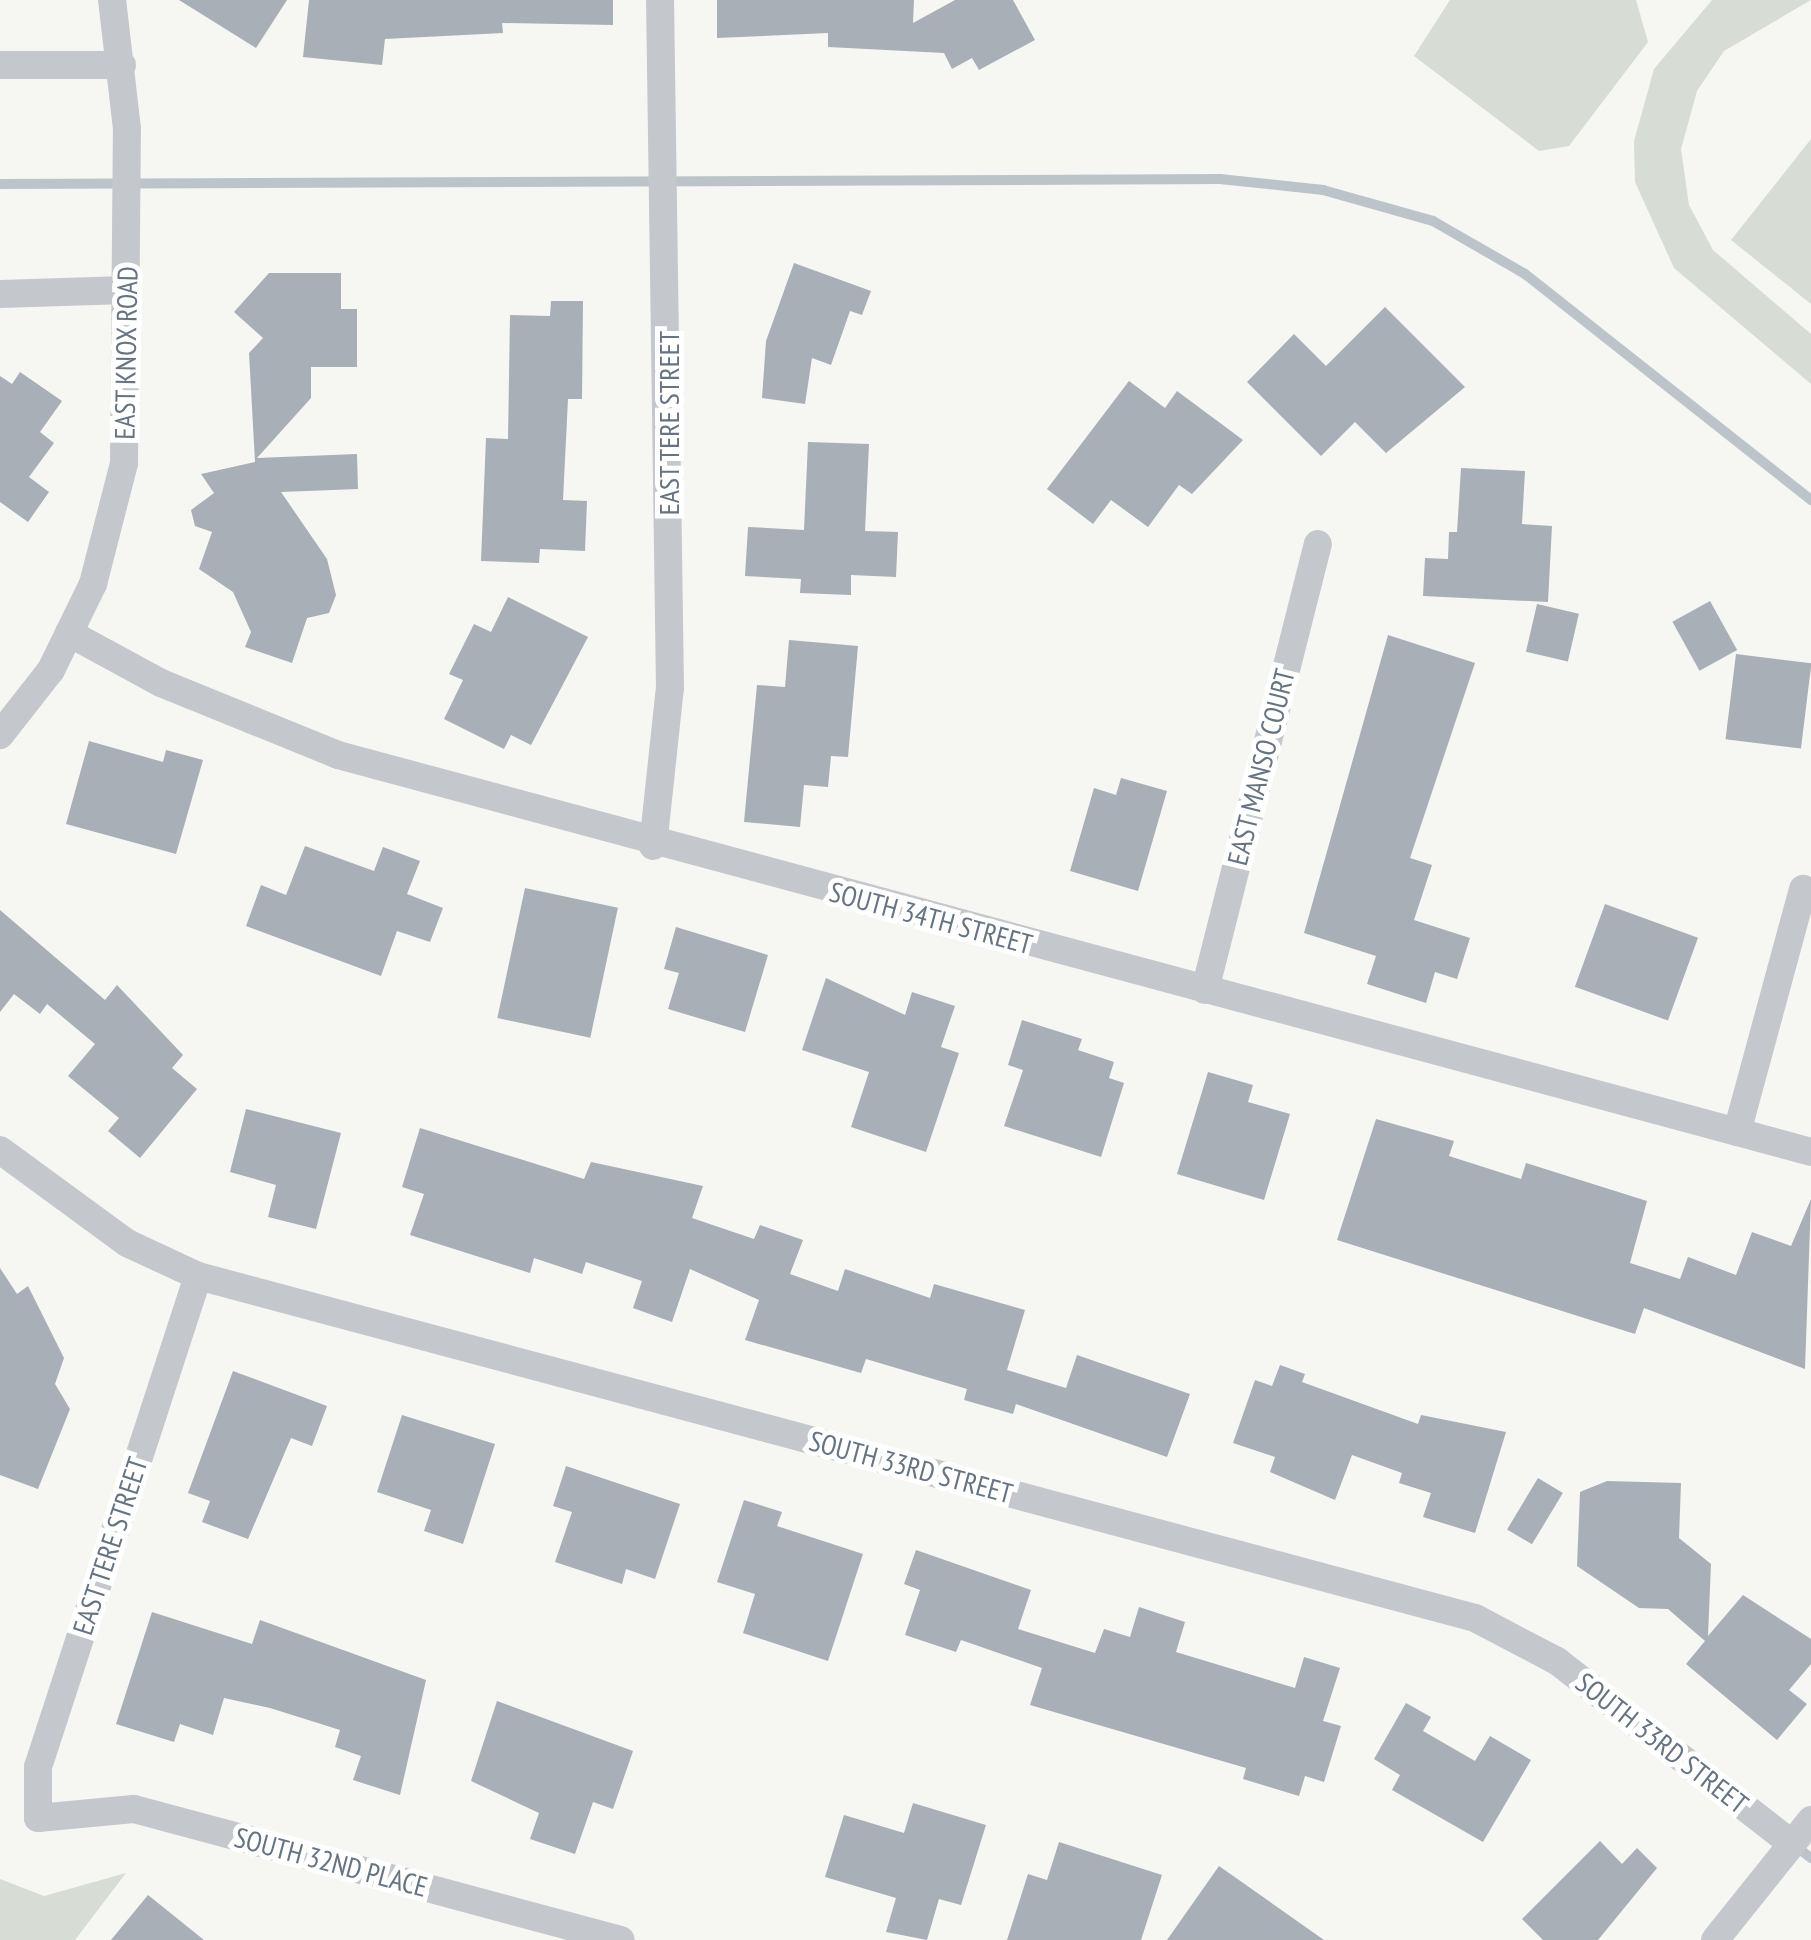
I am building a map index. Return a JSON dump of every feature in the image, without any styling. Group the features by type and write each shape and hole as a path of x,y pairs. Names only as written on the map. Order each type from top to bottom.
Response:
{"street":[{"name":"EAST KNOX ROAD","path":"0,735 69,633 93,584 124,463 127,129 112,0"},
{"name":"EAST TERE STREET","path":"653,846 670,688 660,0"},
{"path":"0,65 122,65"},
{"path":"0,294 126,290"},
{"name":"EAST MANSO COURT","path":"1205,990 1318,544"},
{"name":"SOUTH 34TH STREET","path":"69,633 161,683 338,756 653,846 1811,1152"},
{"path":"1737,1132 1802,889"},
{"name":"SOUTH 33RD STREET","path":"0,1150 127,1243 198,1276 1475,1618 1556,1660 1792,1844"},
{"name":"EAST TERE STREET","path":"38,1818 38,1767 198,1276"},
{"name":"SOUTH 32ND PLACE","path":"38,1818 134,1809 621,1940"},
{"path":"1715,1940 1811,1820"}],"shaded area":[{"path":"1450,0 1636,0 1648,42 1569,146 1539,151 1414,56"},
{"path":"1712,0 1811,0 1724,51 1697,91 1681,149 1689,205 1713,250 1811,334 1811,384 1674,268 1635,182 1634,141 1654,69"},
{"path":"1811,139 1811,304 1731,240"},
{"path":"126,1873 75,1940 0,1940 0,1879 44,1896"}],"building":[{"path":"179,0 287,0 256,48"},
{"path":"309,0 613,0 613,25 502,23 503,33 385,39 382,65 303,57"},
{"path":"717,0 914,0 913,23 955,0 1013,0 1035,40 979,70 972,58 952,69 944,53 828,47 828,33 717,38"},
{"path":"794,263 871,291 862,315 850,311 831,365 812,358 805,404 762,398 766,341"},
{"path":"269,273 341,273 341,309 357,309 357,367 311,367 311,398 257,458 357,454 358,489 281,492 327,559 336,595 329,613 307,618 292,663 245,647 251,632 233,592 199,569 212,532 195,526 191,510 214,493 201,474 255,462 249,353 263,338 234,312"},
{"path":"551,301 583,301 582,399 568,399 563,500 587,501 585,551 540,549 539,563 481,561 486,438 508,439 510,315 550,316"},
{"path":"1385,307 1465,387 1386,453 1355,422 1321,456 1247,382 1294,334 1326,366"},
{"path":"20,372 62,401 40,432 54,443 29,477 49,492 28,522 0,502 0,376 12,384"},
{"path":"1129,381 1165,408 1177,391 1243,440 1192,494 1179,485 1148,527 1111,500 1093,524 1047,489"},
{"path":"808,442 869,444 865,531 898,532 896,577 851,575 851,595 800,593 801,579 745,576 748,527 804,530"},
{"path":"1461,468 1525,471 1522,524 1552,526 1548,602 1423,596 1425,558 1448,559 1449,532 1457,532"},
{"path":"508,597 588,637 531,745 511,735 504,749 444,719 463,680 449,674 474,624 491,632"},
{"path":"1710,601 1737,650 1700,671 1672,622"},
{"path":"1537,604 1579,614 1568,661 1526,652"},
{"path":"1388,635 1475,663 1410,858 1432,865 1414,920 1470,938 1457,979 1435,972 1426,1003 1367,984 1376,956 1304,933"},
{"path":"789,640 858,646 848,757 831,756 828,787 804,785 800,827 744,822 757,685 785,687"},
{"path":"1736,654 1811,663 1801,749 1726,739"},
{"path":"89,741 163,762 166,750 203,760 176,854 66,824"},
{"path":"1121,778 1167,791 1138,891 1070,871 1094,788 1116,795"},
{"path":"305,846 374,871 383,847 420,861 407,894 443,908 430,942 397,931 381,976 246,926 261,885 286,895"},
{"path":"525,888 618,908 590,1038 497,1018"},
{"path":"1605,904 1698,938 1668,1021 1575,987"},
{"path":"0,910 105,1000 117,985 183,1055 172,1068 197,1089 140,1158 108,1131 119,1118 68,1076 95,1044 47,1004 40,1014 14,994 0,1012"},
{"path":"676,927 768,955 745,1032 668,1009 679,973 664,969"},
{"path":"826,978 905,1015 912,992 955,1006 941,1047 959,1053 926,1152 851,1127 869,1072 802,1050"},
{"path":"1022,1020 1082,1039 1078,1050 1114,1062 1109,1078 1124,1083 1101,1157 1004,1126 1023,1070 1008,1065"},
{"path":"1208,1072 1253,1085 1248,1102 1290,1114 1264,1200 1177,1174"},
{"path":"246,1109 341,1133 316,1229 268,1217 276,1185 230,1172"},
{"path":"1376,1119 1454,1141 1449,1156 1521,1179 1526,1163 1647,1201 1630,1263 1680,1279 1688,1257 1736,1275 1752,1232 1791,1246 1811,1199 1805,1369 1644,1308 1635,1334 1337,1240"},
{"path":"420,1128 584,1179 591,1162 703,1186 692,1218 754,1239 760,1225 803,1240 790,1274 838,1291 845,1269 930,1298 934,1284 1025,1310 1007,1370 1066,1388 1077,1355 1190,1394 1167,1457 1016,1404 1013,1414 964,1400 967,1389 866,1359 861,1373 745,1340 759,1300 690,1269 672,1322 633,1308 642,1281 586,1262 582,1274 534,1258 530,1273 410,1235 424,1194 402,1187"},
{"path":"0,1268 17,1294 28,1286 64,1358 55,1384 70,1409 38,1489 0,1475"},
{"path":"1280,1365 1305,1374 1302,1382 1418,1424 1421,1415 1506,1432 1475,1533 1423,1517 1431,1493 1399,1483 1402,1473 1352,1455 1335,1500 1270,1472 1275,1457 1233,1443 1255,1380 1272,1386"},
{"path":"233,1371 327,1406 312,1446 291,1438 248,1539 202,1522 210,1501 188,1493"},
{"path":"402,1415 495,1444 463,1544 424,1531 431,1510 377,1492"},
{"path":"566,1466 680,1504 655,1579 626,1569 622,1584 555,1562 572,1512 553,1506"},
{"path":"1538,1478 1563,1493 1532,1544 1507,1529"},
{"path":"1607,1481 1681,1483 1679,1538 1711,1564 1708,1636 1743,1595 1811,1639 1811,1664 1789,1690 1807,1704 1777,1740 1686,1664 1705,1641 1668,1609 1639,1608 1577,1566 1580,1492"},
{"path":"744,1500 782,1512 777,1526 863,1554 828,1661 743,1633 755,1594 717,1582"},
{"path":"916,1550 1031,1590 1018,1629 1095,1653 1104,1629 1130,1637 1139,1607 1185,1622 1176,1652 1295,1688 1304,1657 1340,1668 1323,1721 1341,1726 1324,1782 1305,1776 1299,1796 1243,1779 1246,1768 1030,1705 1042,1668 961,1640 956,1652 905,1635 920,1590 904,1584"},
{"path":"152,1612 252,1644 260,1620 426,1680 400,1795 353,1780 361,1756 335,1747 340,1730 270,1708 224,1698 213,1735 180,1724 174,1742 116,1724"},
{"path":"497,1701 633,1751 613,1809 593,1802 575,1854 530,1839 539,1813 471,1781"},
{"path":"1406,1703 1431,1717 1423,1731 1475,1761 1490,1736 1531,1760 1483,1842 1392,1790 1400,1775 1374,1759"},
{"path":"913,1803 986,1825 961,1905 939,1899 927,1940 886,1932 896,1898 825,1877 844,1815 904,1833"},
{"path":"1600,1841 1622,1864 1637,1848 1657,1868 1598,1940 1543,1940 1522,1919"},
{"path":"1059,1842 1162,1875 1141,1940 1007,1940 1028,1874 1047,1880"},
{"path":"1219,1866 1324,1940 1167,1940"},
{"path":"148,1895 204,1940 111,1940"}],"waterway":[{"path":"0,184 1220,179 1323,190 1433,221 1525,274 1811,500"},
{"path":"1793,1844 1811,1858"}]}
